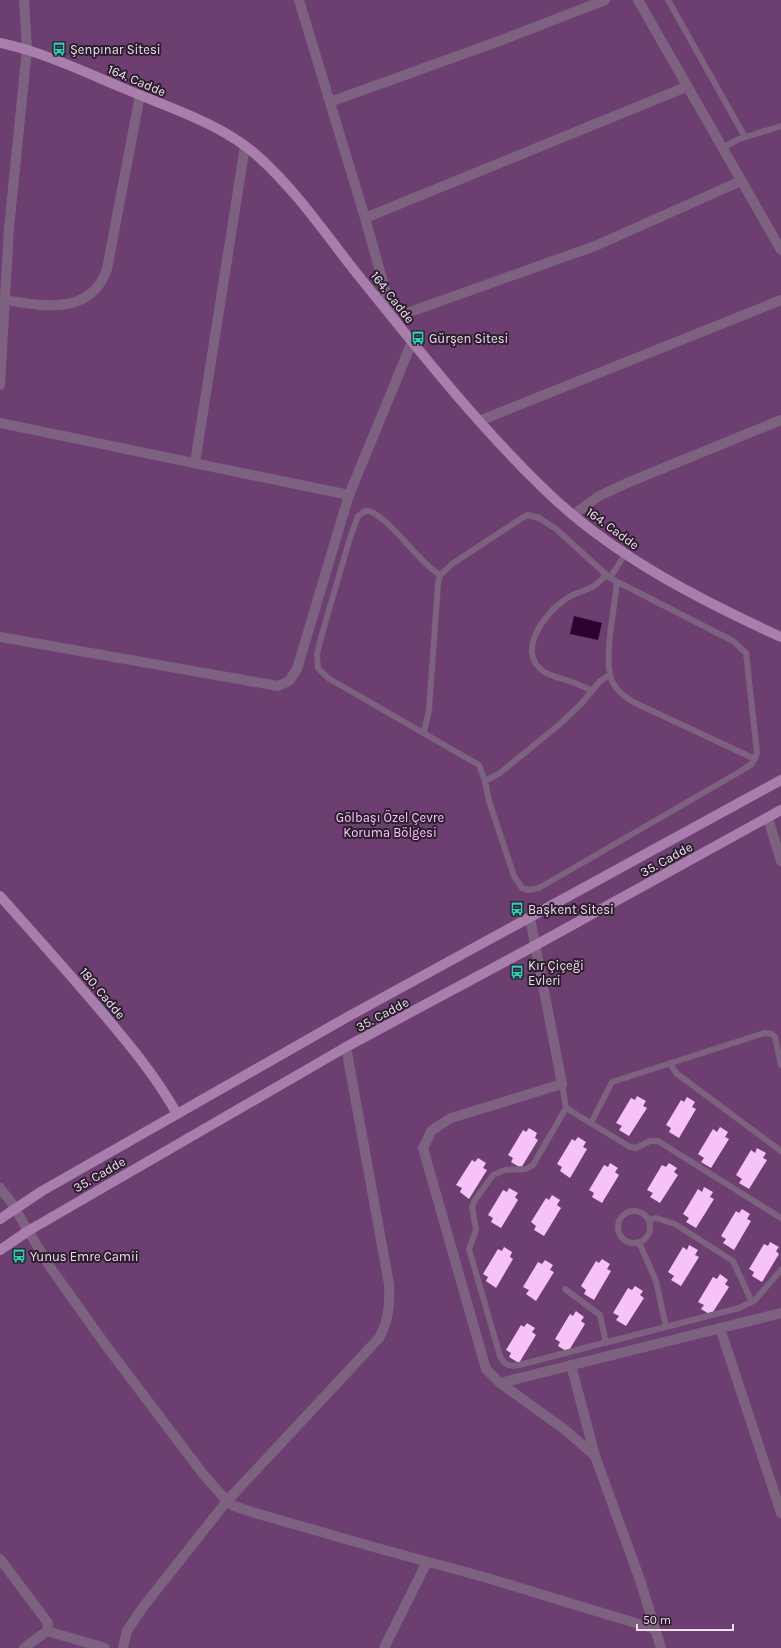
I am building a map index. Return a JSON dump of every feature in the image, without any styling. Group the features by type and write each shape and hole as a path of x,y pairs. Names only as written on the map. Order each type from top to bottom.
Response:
{"street":[{"path":"0,385 5,300 5,228 27,49 24,0"},
{"path":"298,0 365,218 393,318 595,246 741,181"},
{"path":"330,102 502,40 604,0"},
{"path":"638,0 686,87 781,250"},
{"name":"164. Cadde","path":"0,43 27,49 140,95 223,132 245,146 270,168 299,200 412,342 479,421 544,489 573,515 625,554 711,604 781,637"},
{"path":"365,218 686,87"},
{"path":"5,300 47,307 59,306 83,299 104,279 140,95"},
{"path":"195,463 245,146"},
{"path":"479,421 781,300"},
{"path":"0,637 278,686 286,684 293,677 297,669 349,495 412,342"},
{"path":"573,515 599,496 627,483 781,420"},
{"path":"0,423 349,495"},
{"name":"35. Cadde","path":"0,1219 42,1191 351,1015 781,780"},
{"name":"35. Cadde","path":"0,1250 28,1231 346,1047 536,945 781,810"},
{"path":"768,818 781,861"},
{"name":"180. Cadde","path":"0,896 51,952 132,1048 149,1070 177,1114"},
{"path":"530,918 562,1084 451,1118 432,1130 423,1148 486,1369 500,1383 564,1430 595,1456"},
{"path":"123,1648 127,1631 143,1607 227,1501 379,1338 388,1318 390,1304 389,1284 346,1047"},
{"path":"0,1188 15,1209 50,1266 107,1347 203,1474 227,1501 234,1506 484,1577 655,1628"},
{"path":"500,1383 781,1313"},
{"path":"720,1328 781,1513"},
{"path":"571,1365 595,1456 640,1580 661,1648"},
{"path":"0,1559 48,1623 47,1631 24,1648"},
{"path":"384,1648 427,1562"},
{"path":"47,1631 105,1648"}],"lane":[{"path":"668,0 746,137"},
{"path":"722,148 746,137 781,126"},
{"path":"424,732 429,710 440,575 452,564 528,515 539,518 556,529 608,576 617,582 734,642 746,652 758,746 756,759 752,764 734,775 603,852 534,890 522,888 514,876 489,801 486,781 479,765 328,678 318,668 317,654 350,538 355,521 362,514 369,511 381,519 440,575"},
{"path":"591,690 547,674 534,662 531,646 546,618 556,607 570,596 596,586 608,576 625,554"},
{"path":"617,582 608,665 610,675 617,689 633,702 756,759"},
{"path":"486,781 500,773 560,724 600,681 610,675"},
{"path":"591,1123 610,1083 768,1033 772,1034 778,1042 781,1065"},
{"path":"670,1063 676,1073 781,1151"},
{"path":"562,1084 566,1108 533,1165 526,1169 505,1170 498,1172 483,1188 473,1204 472,1211 476,1230 469,1249 500,1356 506,1365 519,1365 739,1308 752,1302 764,1291 781,1270"},
{"path":"566,1108 630,1147 636,1148 650,1141 658,1141 781,1218"},
{"path":"633,1211 645,1215 649,1220 649,1233 639,1242 626,1240 619,1230 619,1223 626,1213 633,1211"},
{"path":"649,1220 656,1218 675,1224 733,1261 752,1302"},
{"path":"639,1242 656,1281 666,1327"},
{"path":"565,1289 600,1315 606,1343"}],"green space":[{"name":"Gölbaşı Özel Çevre Koruma Bölgesi","path":"0,0 781,0 781,1648 0,1648"}],"shaded area":[{"path":"574,616 602,623 598,640 570,634"}],"building":[{"path":"637,1096 646,1101 643,1106 647,1108 629,1136 619,1130 622,1126 616,1123 631,1098 635,1100"},
{"path":"687,1097 695,1102 692,1107 696,1109 679,1138 669,1132 671,1128 666,1125 681,1100 684,1102"},
{"path":"720,1127 728,1132 725,1137 729,1139 711,1168 701,1162 704,1158 698,1154 713,1129 717,1132"},
{"path":"529,1128 537,1133 535,1138 538,1140 521,1168 511,1162 513,1158 508,1155 523,1130 526,1132"},
{"path":"578,1137 586,1142 583,1147 587,1149 570,1178 560,1171 562,1167 557,1164 572,1139 575,1141"},
{"path":"757,1148 766,1153 763,1158 767,1160 749,1189 739,1183 742,1179 736,1175 751,1150 755,1153"},
{"path":"478,1158 486,1163 483,1168 487,1170 469,1199 460,1192 462,1188 456,1185 472,1160 475,1162"},
{"path":"610,1163 618,1168 615,1172 619,1175 602,1203 592,1197 594,1193 589,1190 604,1165 608,1167"},
{"path":"669,1163 677,1168 674,1172 678,1175 660,1203 650,1197 653,1193 647,1190 662,1165 666,1167"},
{"path":"704,1187 713,1192 710,1197 714,1199 696,1228 686,1222 689,1218 683,1214 698,1189 702,1192"},
{"path":"509,1188 518,1193 515,1197 518,1200 501,1228 491,1222 493,1218 488,1215 503,1190 507,1192"},
{"path":"552,1195 560,1200 557,1205 561,1208 544,1236 534,1230 536,1226 531,1222 546,1198 549,1200"},
{"path":"742,1209 750,1214 747,1219 751,1221 734,1250 723,1243 726,1239 721,1236 736,1211 739,1213"},
{"path":"770,1242 779,1247 776,1251 779,1254 762,1282 752,1276 754,1272 749,1269 764,1244 768,1246"},
{"path":"689,1245 698,1250 695,1255 699,1257 681,1286 671,1280 674,1276 668,1272 683,1247 687,1250"},
{"path":"504,1247 512,1252 510,1257 513,1259 496,1288 486,1281 488,1277 483,1274 498,1249 502,1251"},
{"path":"602,1259 610,1264 607,1269 611,1271 594,1300 584,1294 586,1290 581,1286 596,1261 599,1263"},
{"path":"545,1260 553,1265 550,1270 554,1272 536,1301 526,1294 529,1290 523,1287 538,1262 542,1264"},
{"path":"720,1274 728,1280 725,1284 729,1287 711,1315 701,1309 704,1305 698,1302 713,1277 717,1279"},
{"path":"635,1286 643,1291 640,1295 644,1298 626,1326 616,1320 619,1316 613,1313 628,1288 632,1290"},
{"path":"576,1311 584,1317 581,1321 585,1324 568,1352 558,1346 560,1342 555,1339 570,1314 573,1316"},
{"path":"527,1323 535,1328 532,1332 536,1335 519,1363 509,1357 511,1353 506,1350 521,1325 524,1327"}],"place":[{"name":"Şenpınar Sitesi","path":"59,49"},
{"name":"Gürşen Sitesi","path":"418,338"},
{"name":"Başkent Sitesi","path":"517,909"},
{"name":"Kır Çiçeği Evleri","path":"517,972"},
{"name":"Yunus Emre Camii","path":"19,1256"}]}
